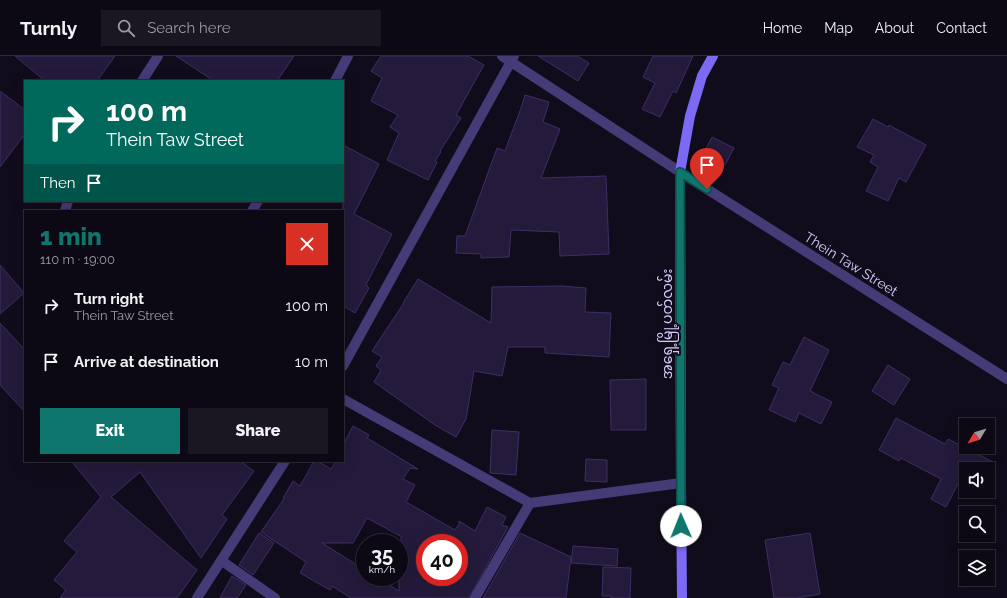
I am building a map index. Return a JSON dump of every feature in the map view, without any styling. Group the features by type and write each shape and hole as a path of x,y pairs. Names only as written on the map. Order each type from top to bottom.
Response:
{"street":[{"path":"143,80 158,56"},
{"path":"335,80 348,56"},
{"name":"Thein Taw Street","path":"502,56 512,59 680,172 1007,379"},
{"name":"အရှေ့မြို့ပတ်လမ်း","path":"682,598 680,172 690,116 702,76 713,56"},
{"path":"344,364 512,59"},
{"path":"344,401 530,503 681,483"},
{"path":"197,598 284,462"},
{"path":"475,598 530,503"},
{"path":"222,561 275,598"}],"building":[{"path":"15,56 115,56 98,80 44,80"},
{"path":"176,56 294,56 278,80 212,80"},
{"path":"381,56 468,56 484,65 456,115 461,118 440,151 441,152 435,161 437,162 428,180 387,160 399,133 390,127 398,115 371,101 382,78 371,71"},
{"path":"538,56 577,56 589,63 578,81"},
{"path":"653,56 693,56 676,93 673,91 660,117 642,109 655,83 643,77"},
{"path":"0,91 24,109 24,135 0,167"},
{"path":"525,95 549,102 543,122 560,129 541,178 606,176 609,254 560,256 559,232 511,230 509,257 481,258 481,254 456,253 457,236 465,236 497,148 505,151"},
{"path":"873,119 888,127 889,125 926,145 906,182 899,178 888,201 866,191 878,167 870,162 874,155 857,147"},
{"path":"712,137 734,148 725,165 703,154"},
{"path":"344,146 379,164 354,214 392,234 366,285 369,288 355,313 344,307"},
{"path":"0,265 24,293 0,314"},
{"path":"418,279 491,323 492,287 562,286 586,288 585,312 611,313 609,357 545,353 545,347 508,347 502,376 474,371 466,419 456,437 435,425 374,382 381,370 376,366 382,357 372,351"},
{"path":"0,323 24,349 24,411 0,385"},
{"path":"804,337 829,350 810,391 832,402 821,424 799,413 795,422 769,410 779,388 772,385 783,362 790,365"},
{"path":"888,365 910,379 894,405 872,391"},
{"path":"646,379 646,430 611,430 610,380"},
{"path":"896,418 945,444 948,439 959,445 959,454 977,454 993,462 959,462 959,482 946,507 931,499 941,479 901,458 899,461 879,450"},
{"path":"353,426 369,435 367,438 418,469 410,468 403,479 415,485 406,502 455,530 459,524 459,521 475,531 487,507 506,517 502,525 508,527 469,598 351,598 332,586 330,590 300,573 306,562 261,532 284,499 283,498 293,481 300,486 313,462 319,462 331,469 335,462 344,462 344,443"},
{"path":"492,430 519,432 516,475 490,473"},
{"path":"586,459 607,460 607,482 585,481"},
{"path":"72,462 241,462 254,471 222,515 227,519 201,558 140,472 111,497 197,570 177,598 60,598 66,590 54,580 77,552 64,541 101,497"},
{"path":"259,533 274,543 253,575 239,565"},
{"path":"520,533 571,557 566,598 483,598"},
{"path":"810,533 820,594 796,598 774,598 765,540"},
{"path":"573,546 618,549 617,566 571,563"},
{"path":"603,567 631,568 630,598 611,598 611,596 602,596"},
{"path":"232,576 246,585 237,598 220,598"}],"route":[{"path":"681,526 680,172 707,189"}]}
